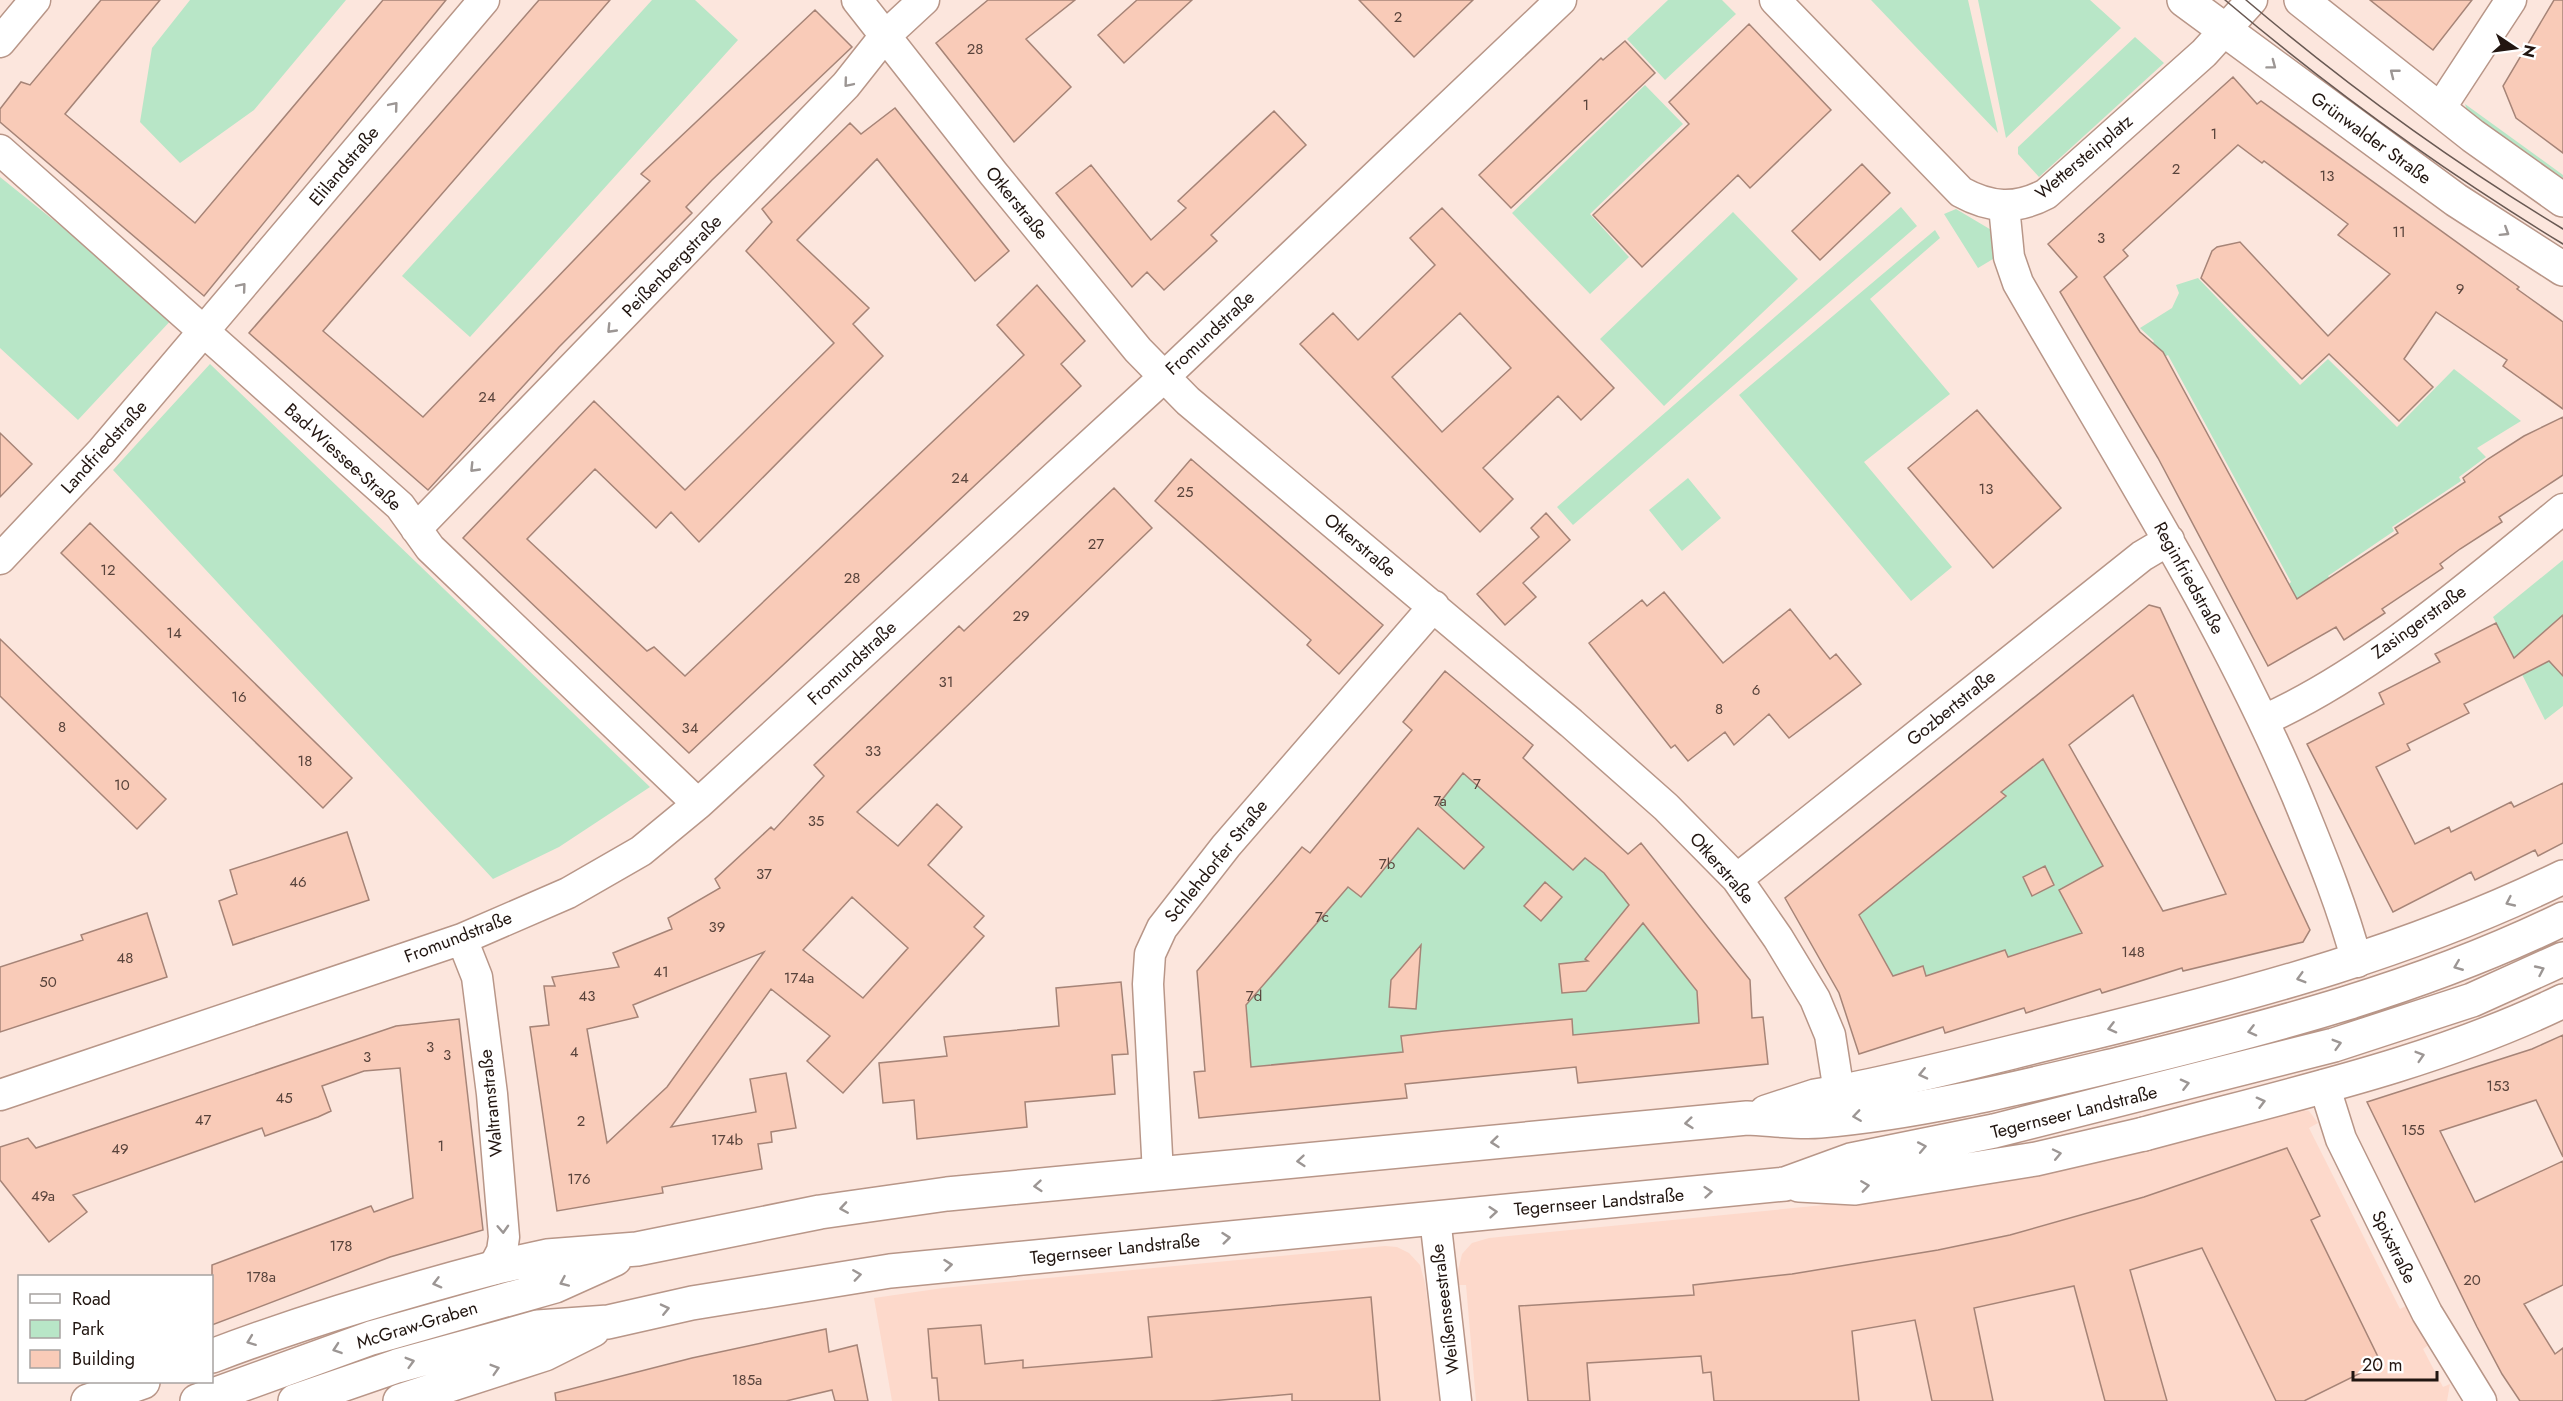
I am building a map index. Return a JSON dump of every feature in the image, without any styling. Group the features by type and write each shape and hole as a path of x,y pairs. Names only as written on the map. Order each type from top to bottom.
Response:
{"main road":[{"name":"Grünwalder Straße","path":"2184,0 2456,200 2563,269"},
{"path":"2301,0 2439,110 2563,200"},
{"path":"1747,1118 1815,1096 1992,1058 2213,1003 2357,962 2468,921 2563,877"},
{"name":"Tegernseer Landstraße","path":"637,1250 760,1223 861,1205 947,1194 1747,1118 1819,1121 1923,1106 2039,1083 2270,1027 2411,984 2512,944 2563,919"},
{"name":"Tegernseer Landstraße","path":"608,1322 692,1303 890,1271 1785,1184 1851,1160 2015,1126 2334,1045 2472,1000 2563,959"},
{"path":"1785,1184 1855,1188 2036,1159 2144,1134 2324,1085 2444,1049 2563,1001"},
{"path":"213,1356 352,1307 493,1268 547,1256 637,1250"},
{"name":"McGraw-Graben","path":"197,1401 370,1338 555,1286 637,1250"},
{"path":"400,1401 544,1354 608,1322"},
{"name":"McGraw-Graben","path":"295,1401 397,1366 527,1330 608,1322"},
{"path":"88,1401 140,1383"}],"street":[{"path":"0,42 35,0"},
{"name":"Elilandstraße","path":"204,332 484,0"},
{"name":"Otkerstraße","path":"857,0 884,37 1066,263 1164,377 1188,401 1434,606 1658,800 1737,879 1778,938 1815,999 1830,1035 1839,1092"},
{"name":"Peißenbergstraße","path":"416,528 846,85 884,37 924,0"},
{"name":"Fromundstraße","path":"0,1095 462,939 568,892 630,857 698,804 1164,377 1561,0"},
{"name":"Wettersteinplatz","path":"1775,0 1960,192 1978,201 2004,206 2024,204 2046,194 2204,53 2252,0"},
{"path":"2439,110 2511,0"},
{"name":"Bad-Wiessee-Straße","path":"0,150 400,506 430,548 698,804"},
{"name":"Reginfriedstraße","path":"2004,206 2009,257 2018,283 2169,540 2264,720 2311,830 2357,962"},
{"name":"Landfriedstraße","path":"0,559 102,451 204,332"},
{"name":"Zasingerstraße","path":"2264,720 2296,706 2377,653 2452,598 2563,509"},
{"name":"Gozbertstraße","path":"1737,879 2142,556 2169,540"},
{"name":"Schlehdorfer Straße","path":"1158,1174 1148,984 1150,954 1162,928 1226,846 1434,606"},
{"name":"Waltramstraße","path":"462,939 477,977 500,1189 504,1237 502,1251 493,1268"},
{"name":"Spixstraße","path":"2324,1085 2341,1139 2427,1313 2481,1401"},
{"name":"Weißenseestraße","path":"1435,1218 1456,1401"}],"shaded area":[{"path":"2292,1108 2309,1111 2318,1123 2309,1128 2400,1309 2410,1304 2430,1344 2423,1349 2443,1387 2450,1384 2447,1401 1476,1401 1466,1285 1458,1285 1462,1254 1472,1243 1489,1238 1855,1202"},
{"path":"1385,1246 1397,1247 1409,1253 1420,1265 1425,1283 1441,1401 892,1401 874,1298 943,1288"}],"green space":[{"path":"190,0 346,0 254,110 180,163 140,122 152,48"},
{"path":"652,0 695,0 738,40 470,337 402,276"},
{"path":"1668,0 1722,0 1736,14 1665,80 1627,39"},
{"path":"1871,0 1968,0 1998,133"},
{"path":"1978,0 2090,0 2121,28 2006,138"},
{"path":"2135,37 2164,63 2039,177 2018,154 2018,147"},
{"path":"1645,85 1683,124 1590,214 1629,257 1590,294 1512,213"},
{"path":"2465,104 2563,175 2563,188 2468,114"},
{"path":"0,177 174,317 78,420 0,348"},
{"path":"1901,207 1917,226 1573,525 1557,507"},
{"path":"1956,209 1993,231 1998,256 1978,268 1944,214"},
{"path":"1733,212 1798,279 1664,406 1600,339"},
{"path":"1935,230 1940,238 1870,299 1950,394 1864,462 1952,567 1911,601 1739,395"},
{"path":"2198,278 2300,385 2328,359 2397,427 2454,369 2521,421 2477,448 2486,457 2459,477 2461,481 2392,527 2394,531 2328,576 2331,580 2297,606 2287,586 2291,582 2168,355 2159,360 2151,346 2154,341 2140,328 2172,308 2179,293 2176,285"},
{"path":"210,364 650,787 559,847 493,879 113,470"},
{"path":"1688,478 1721,518 1682,551 1649,510"},
{"path":"2563,560 2563,706 2545,720 2493,617"},
{"path":"2043,759 2134,920 2082,933 2007,957 2005,950 1926,976 1923,966 1893,976 1857,910 1884,895 2005,797 2001,792"},
{"path":"1464,773 1574,869 1585,858 1604,873 1702,998 1699,1023 1573,1035 1572,1019 1401,1036 1403,1052 1251,1067 1246,1005 1348,887 1361,897"}],"building":[{"path":"101,0 160,0 65,114 195,223 383,0 446,0 204,296 0,122 0,109 21,82 30,85"},
{"path":"539,0 610,0 323,331 423,417 650,181 641,174 815,10 852,47 686,207 692,213 559,347 428,490 249,333"},
{"path":"988,0 1075,0 1026,39 1071,87 1014,142 936,43"},
{"path":"1137,0 1192,0 1124,63 1098,35"},
{"path":"1359,0 1473,0 1414,57"},
{"path":"2370,0 2472,0 2433,50"},
{"path":"2554,0 2563,0 2563,153 2516,118 2503,86"},
{"path":"1749,24 1831,110 1750,188 1738,175 1642,267 1593,215 1689,124 1669,102"},
{"path":"1625,41 1655,73 1511,208 1479,175 1601,58 1603,60"},
{"path":"2233,77 2257,104 2261,101 2519,287 2517,289 2563,322 2563,409 2503,366 2507,360 2436,312 2404,359 2433,387 2399,421 2329,354 2302,379 2201,278 2212,251 2217,247 2240,242 2328,336 2390,274 2338,235 2348,224 2264,161 2262,163 2238,145 2123,250 2128,256 2104,277 2140,332 2163,352 2297,599 2398,533 2395,528 2465,482 2463,478 2488,459 2524,436 2563,417 2563,475 2499,517 2502,522 2460,549 2440,564 2443,568 2382,609 2385,613 2344,640 2336,627 2268,666 2158,458 2060,292 2077,277 2048,244"},
{"path":"895,108 1009,251 975,281 877,159 797,240 869,308 853,324 883,356 699,542 671,512 656,528 595,469 527,539 647,651 654,647 685,676 1024,355 997,325 1037,285 1085,341 1061,364 1081,386 689,753 463,538 594,401 685,490 834,343 746,251 772,222 762,209 850,123 861,134"},
{"path":"1274,111 1306,145 1211,235 1217,241 1164,290 1147,272 1132,287 1056,193 1091,165 1151,240 1186,208 1178,201"},
{"path":"1862,164 1890,193 1820,260 1792,231"},
{"path":"1442,208 1614,388 1581,420 1558,396 1483,468 1513,499 1480,532 1300,344 1333,313 1358,340 1435,265 1410,238","holes":["1460,313 1511,368 1442,432 1392,377"]},
{"path":"1977,410 2061,508 1993,568 1908,468"},
{"path":"0,433 32,464 0,497"},
{"path":"1191,459 1383,625 1339,674 1307,645 1311,640 1155,501"},
{"path":"1114,488 1152,528 857,812 898,846 937,804 962,827 928,865 984,916 974,927 984,936 843,1093 807,1061 830,1036 771,989 671,1127 756,1112 750,1079 786,1073 796,1128 771,1132 772,1142 758,1144 762,1169 662,1187 663,1193 557,1211 530,1027 549,1025 544,986 555,986 552,977 619,967 613,953 672,929 668,918 720,888 715,879 771,827 774,830 824,776 814,765 959,626 964,631","holes":["852,897 908,948 863,998 803,950","764,952 667,1087 607,1143 587,1029 638,1017 633,1005"]},
{"path":"1546,513 1570,540 1523,583 1536,597 1505,625 1477,594 1539,537 1531,528"},
{"path":"90,523 352,778 323,808 61,553"},
{"path":"1664,592 1723,663 1790,609 1830,659 1836,654 1861,684 1789,738 1769,714 1734,745 1725,732 1688,761 1675,745 1671,748 1589,643 1642,600 1647,606"},
{"path":"2149,605 2160,608 2310,930 2303,942 2183,971 2182,968 2102,993 2100,989 2026,1013 2024,1008 1945,1033 1943,1027 1859,1054 1839,993 1785,898","holes":["2133,695 2226,894 2163,911 2069,745","2043,759 2103,866 2059,890 2082,933 2008,957 2005,950 1926,976 1923,966 1893,976 1859,915 2006,796 2001,792"]},
{"path":"2563,615 2563,676 2549,661 2464,704 2469,713 2407,744 2410,750 2376,767 2415,844 2449,827 2451,832 2511,802 2514,807 2563,783 2563,843 2538,856 2535,850 2475,880 2471,872 2393,912 2307,744 2384,704 2379,693 2440,662 2435,654 2496,623 2514,658"},
{"path":"0,639 166,799 137,829 0,696"},
{"path":"1445,671 1533,745 1523,758 1628,854 1641,843 1750,980 1752,1018 1763,1017 1768,1064 1578,1083 1576,1067 1405,1084 1407,1098 1199,1118 1194,1072 1205,1071 1197,971 1302,847 1310,853 1412,730 1403,722","holes":["1463,773 1573,870 1585,858 1604,873 1629,905 1585,959 1588,961 1559,964 1562,993 1586,991 1643,923 1697,991 1699,1023 1573,1035 1572,1019 1444,1031 1401,1036 1403,1052 1251,1067 1246,1005 1348,887 1361,897 1418,828 1464,869 1484,847 1438,805"]},
{"path":"347,832 369,900 233,945 219,901 237,894 230,870"},
{"path":"2045,866 2054,885 2032,896 2023,877"},
{"path":"1545,882 1562,897 1541,921 1524,906"},
{"path":"147,913 167,977 0,1032 0,967 83,940 81,935"},
{"path":"1421,945 1416,1009 1389,1007 1391,980"},
{"path":"1121,982 1128,1054 1112,1055 1115,1094 1025,1102 1027,1127 917,1139 914,1100 883,1103 879,1063 947,1056 944,1037 1059,1026 1056,988"},
{"path":"459,1019 483,1230 390,1257 213,1325 212,1265 371,1206 374,1212 413,1198 400,1068 364,1071 322,1086 331,1111 318,1117 265,1136 262,1128 73,1195 87,1212 49,1242 0,1180 0,1147 28,1138 36,1148 396,1026"},
{"path":"2563,1035 2563,1157 2536,1100 2440,1131 2475,1202 2563,1161 2563,1285 2524,1304 2555,1354 2563,1348 2563,1401 2520,1401 2502,1374 2477,1327 2367,1102 2532,1049"},
{"path":"2287,1148 2320,1216 2311,1220 2381,1363 2304,1401 2276,1401 2202,1248 2130,1270 2167,1401 2105,1401 2074,1286 1974,1308 1993,1401 1932,1401 1915,1320 1852,1331 1859,1401 1714,1401 1711,1372 1703,1373 1701,1356 1587,1363 1590,1401 1528,1401 1519,1306 1694,1295 1693,1285 1792,1274 1938,1250 2010,1235 2144,1197"},
{"path":"1371,1297 1380,1401 1292,1401 1292,1394 1210,1401 939,1401 937,1378 932,1378 928,1329 981,1325 985,1364 1023,1360 1023,1368 1152,1357 1148,1317"},
{"path":"826,1329 829,1352 857,1345 868,1401 835,1401 832,1390 786,1401 556,1401 555,1393 692,1358"}],"tram line":[{"path":"2225,0 2389,129 2475,188 2563,244"},
{"path":"2246,0 2400,121 2481,177 2563,229"}]}
